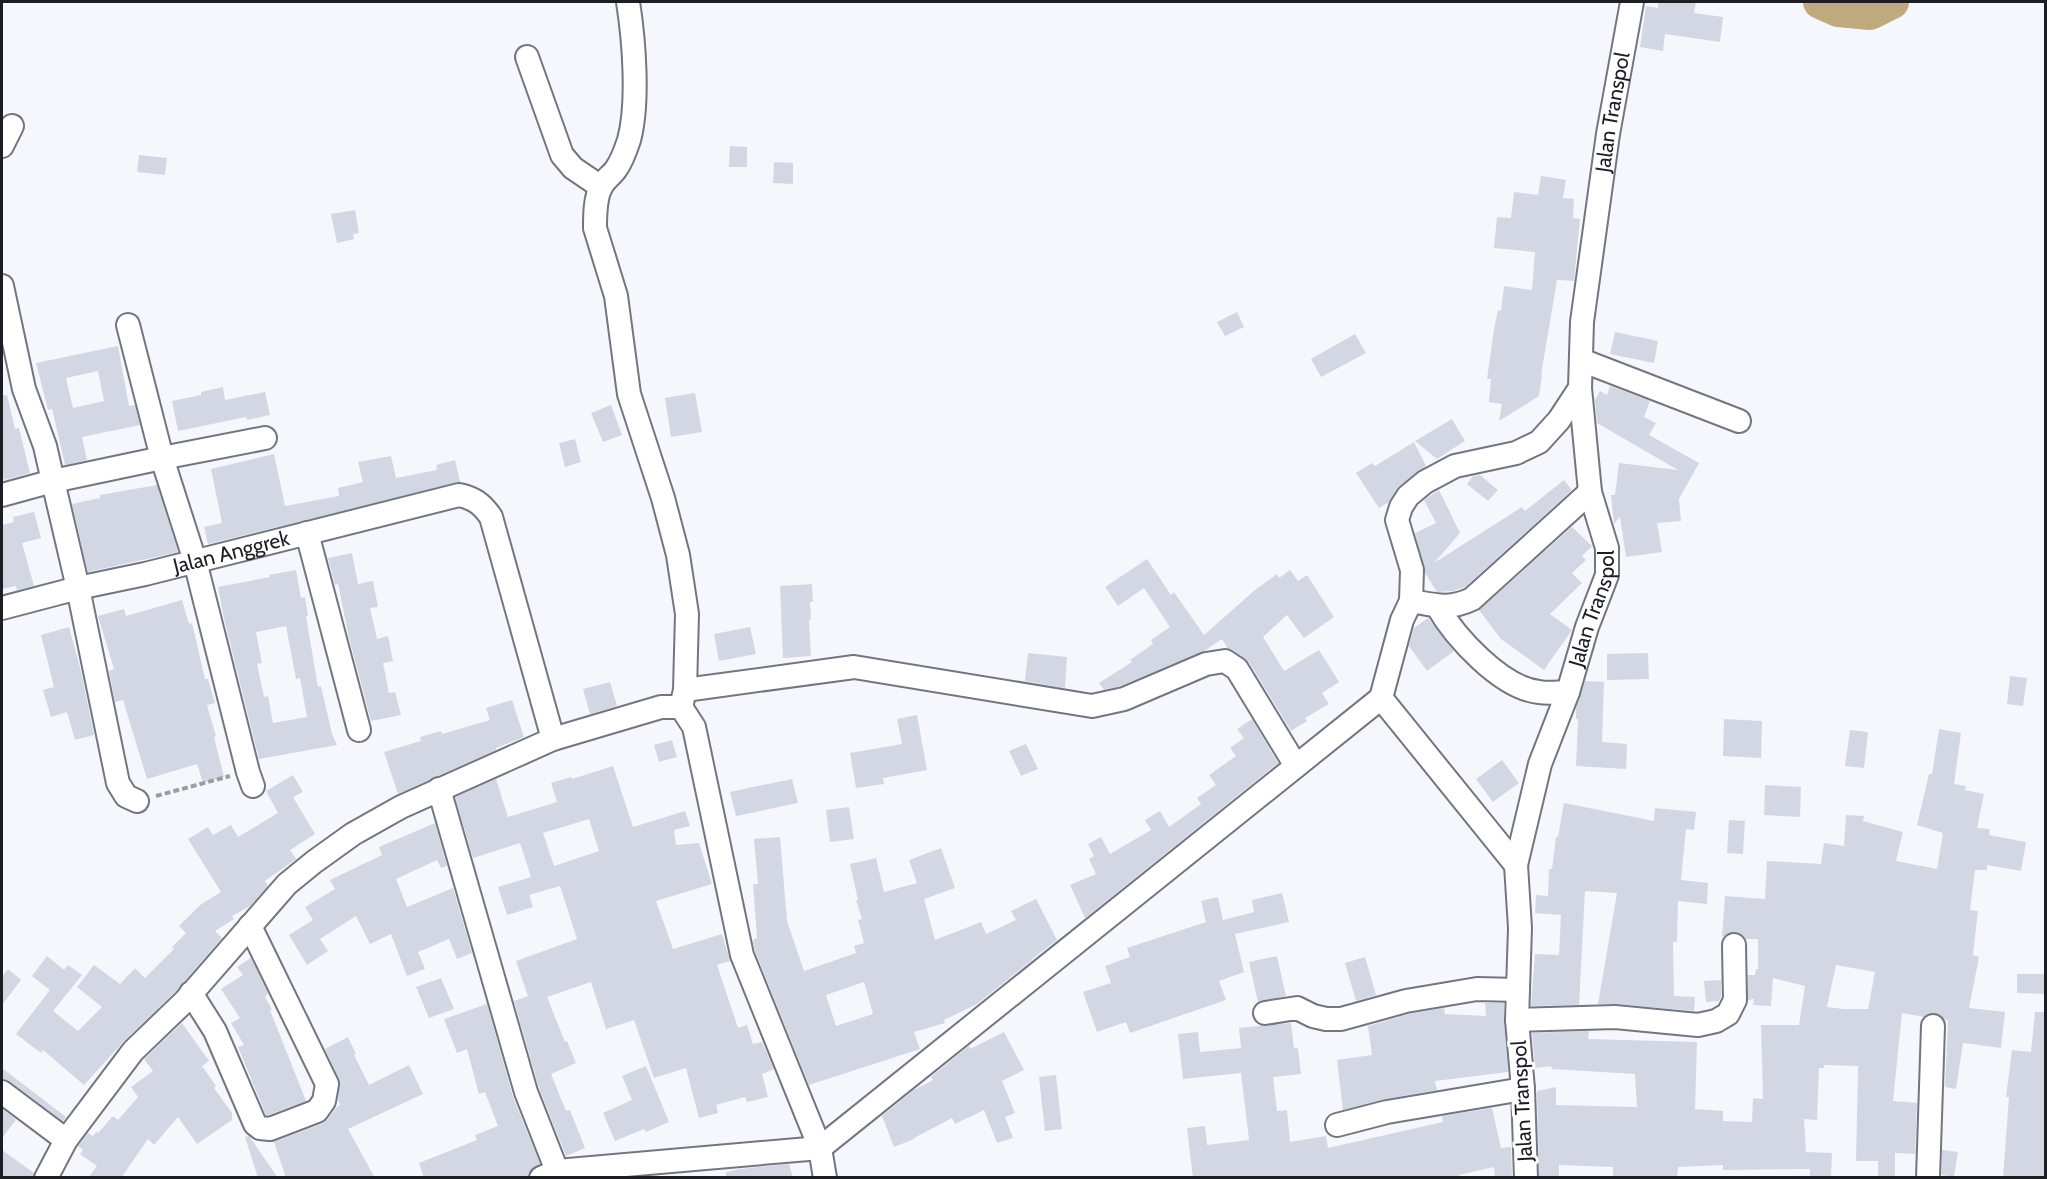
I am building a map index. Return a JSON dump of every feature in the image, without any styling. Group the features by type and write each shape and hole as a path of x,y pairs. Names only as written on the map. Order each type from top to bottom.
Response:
{"street":[{"path":"628,2 632,29 634,110 624,154 617,168 601,187 595,228 616,296 629,394 663,498 678,555 687,614 683,699 694,727 742,955 820,1148 825,1178"},
{"name":"Jalan Transpol","path":"1526,1178 1523,1089 1517,1020 1520,928 1516,865 1540,764 1568,692 1587,627 1606,575 1607,548 1590,492 1580,388 1582,322 1608,134 1632,2"},
{"path":"527,57 562,155 573,168 601,187"},
{"path":"2,146 12,126"},
{"path":"2,286 24,389 45,446 78,588 118,783 126,796 137,801"},
{"path":"128,325 162,458 195,561 250,779"},
{"path":"1581,360 1739,421"},
{"path":"439,789 549,1174 820,1148 1381,698 1402,620 1411,601 1412,570 1397,520 1408,496 1425,482 1455,466 1516,453 1539,442 1559,420 1580,388"},
{"path":"2,495 53,481 266,438"},
{"path":"1411,601 1437,606 1458,606 1472,599 1590,492"},
{"name":"Jalan Anggrek","path":"2,608 459,495 472,497 491,517 553,739"},
{"path":"307,533 359,730"},
{"path":"1437,606 1448,625 1466,646 1505,678 1538,692 1568,692"},
{"path":"46,1178 66,1140 134,1051 191,993 287,884 353,834 401,807 553,739 683,699 854,667 1092,706 1124,699 1206,664 1225,661 1237,669 1296,766"},
{"path":"1381,698 1516,865"},
{"path":"191,993 215,1031 255,1124 260,1128 270,1129 318,1112 324,1101 327,1084 250,926"},
{"path":"1517,1020 1615,1017 1698,1025 1716,1021 1728,1014 1735,1000 1734,945"},
{"path":"1266,1013 1297,1008 1313,1016 1341,1019 1406,1001 1477,989 1518,990"},
{"path":"1928,1178 1933,1026"},
{"path":"1337,1125 1387,1112 1523,1089"},
{"path":"2,1092 66,1140"}],"path":[{"path":"137,801 250,779"}],"building":[{"path":"1658,2 1696,2 1694,13 1723,17 1720,42 1665,34 1663,51 1640,47 1646,6 1658,8"},
{"path":"730,146 747,147 747,167 729,167"},
{"path":"139,155 167,158 165,175 137,172"},
{"path":"774,162 793,163 793,184 773,183"},
{"path":"1541,176 1566,180 1563,198 1574,199 1573,218 1580,219 1574,281 1557,280 1539,396 1499,421 1502,404 1489,402 1491,379 1487,379 1498,310 1501,311 1504,286 1532,290 1535,252 1494,248 1497,217 1511,218 1514,192 1538,195"},
{"path":"355,210 359,233 353,234 354,239 337,243 331,214"},
{"path":"1237,312 1244,327 1225,336 1217,322"},
{"path":"1615,332 1658,341 1654,363 1610,354"},
{"path":"1355,334 1366,353 1321,377 1311,359"},
{"path":"118,346 129,406 135,405 140,425 82,437 87,460 65,465 52,409 48,410 36,363","holes":["98,371 104,401 73,408 66,378"]},
{"path":"1610,386 1650,401 1644,417 1656,423 1649,435 1699,463 1679,499 1681,521 1657,523 1662,552 1626,557 1620,517 1614,524 1611,495 1615,495 1619,463 1678,470 1597,423 1595,400 1600,391 1607,395"},
{"path":"223,387 225,400 265,392 270,415 247,420 246,417 178,431 172,401 201,395 201,392"},
{"path":"695,393 702,432 671,437 665,398"},
{"path":"7,395 15,429 19,428 30,473 4,480 2,472 2,396"},
{"path":"611,405 622,435 603,442 591,413"},
{"path":"1452,419 1465,441 1437,459 1415,441"},
{"path":"575,439 581,462 565,467 559,443"},
{"path":"1414,442 1426,466 1399,486 1389,502 1379,508 1356,473 1372,463 1375,466"},
{"path":"274,454 285,506 339,496 338,488 363,482 358,462 391,456 396,478 437,470 436,465 455,460 460,482 208,544 204,527 222,523 211,469"},
{"path":"1480,475 1498,490 1488,501 1467,484 1473,476"},
{"path":"1564,480 1572,490 1465,587 1453,591 1437,592 1425,573 1415,533 1436,523 1424,500 1439,490 1460,533 1434,563 1522,507 1525,511"},
{"path":"157,485 178,552 88,572 72,504 100,498 100,495"},
{"path":"34,512 41,538 22,543 34,586 17,590 16,586 2,589 2,525 14,522 13,517"},
{"path":"1572,527 1592,546 1582,556 1586,560 1572,573 1582,583 1550,614 1572,630 1544,670 1501,639 1479,610"},
{"path":"352,553 358,584 373,581 378,607 370,608 377,639 388,636 393,661 383,663 389,693 395,692 401,715 371,721 349,638 338,584 335,585 328,558"},
{"path":"1147,559 1171,595 1174,592 1204,635 1255,590 1277,574 1279,578 1290,570 1298,581 1307,575 1334,617 1304,638 1287,615 1263,637 1284,671 1319,650 1339,682 1322,693 1329,704 1305,718 1307,721 1291,731 1249,662 1228,649 1222,639 1204,651 1120,686 1104,690 1099,683 1132,662 1130,660 1153,644 1151,640 1170,627 1144,588 1118,606 1105,587"},
{"path":"296,570 301,598 305,597 318,687 321,686 332,734 337,745 259,759 218,587 270,577 269,575","holes":["286,626 296,679 300,678 307,717 273,723 268,696 264,697 257,664 262,663 256,632"]},
{"path":"812,584 813,602 810,602 811,619 809,620 811,656 783,658 780,586"},
{"path":"182,600 189,624 192,623 205,679 208,679 215,703 207,705 224,777 203,783 197,764 147,779 123,700 115,702 109,671 114,669 98,616 124,609 126,616"},
{"path":"1428,618 1454,651 1427,671 1409,646 1414,628"},
{"path":"69,627 94,735 75,740 67,712 51,717 43,690 54,687 41,635"},
{"path":"750,627 756,654 719,661 714,634"},
{"path":"1028,653 1067,657 1065,688 1025,681"},
{"path":"1648,653 1649,679 1607,680 1607,654"},
{"path":"2010,676 2027,678 2023,706 2007,704"},
{"path":"1585,681 1604,682 1602,742 1627,744 1626,769 1576,766 1578,719 1576,719 1576,708"},
{"path":"610,682 617,706 590,714 583,689"},
{"path":"512,700 524,737 398,794 384,752 421,741 420,737 441,731 442,734 490,720 486,708"},
{"path":"917,715 927,770 883,778 884,784 856,788 850,753 902,744 897,719"},
{"path":"1252,719 1278,763 1085,918 1070,885 1096,874 1089,859 1094,856 1088,844 1101,837 1110,854 1151,830 1145,820 1160,811 1169,827 1201,804 1197,798 1216,785 1209,775 1236,756 1230,748 1244,738 1237,729"},
{"path":"1724,719 1762,721 1761,758 1723,756"},
{"path":"1939,729 1961,733 1954,784 1966,786 1965,790 1984,794 1977,828 1990,829 1989,835 2026,842 2021,871 1987,865 1987,870 1975,870 1970,910 1978,911 1973,955 1979,957 1969,1008 2005,1012 2001,1048 1963,1043 1956,1089 1945,1087 1948,1021 1934,1013 1924,1017 1902,1013 1893,1101 1917,1103 1915,1154 1895,1153 1895,1177 1878,1176 1878,1161 1856,1161 1858,1066 1824,1065 1824,1068 1819,1068 1817,1120 1804,1119 1806,1152 1832,1153 1831,1178 1810,1178 1810,1169 1723,1170 1723,1165 1678,1167 1677,1178 1613,1178 1613,1167 1559,1165 1559,1178 1539,1178 1537,1091 1556,1087 1556,1105 1637,1107 1635,1074 1552,1069 1551,1066 1535,1068 1532,1033 1589,1031 1588,1039 1697,1042 1695,1109 1723,1111 1723,1121 1752,1122 1753,1098 1763,1099 1761,1025 1799,1025 1805,986 1773,978 1771,1006 1753,1005 1754,999 1748,1000 1748,975 1755,975 1758,969 1758,939 1746,939 1734,932 1722,937 1725,896 1765,899 1767,861 1821,864 1824,843 1844,846 1846,815 1864,816 1863,821 1903,832 1896,861 1937,869 1943,833 1917,825 1929,774 1932,774","holes":["1836,965 1875,972 1868,1009 1827,1007"]},
{"path":"1850,730 1868,732 1864,768 1845,766"},
{"path":"672,740 677,757 659,762 654,745"},
{"path":"1026,744 1038,769 1021,776 1009,751"},
{"path":"1502,760 1519,783 1493,802 1476,779"},
{"path":"613,766 633,827 685,811 690,826 674,830 676,845 699,843 712,884 656,901 673,949 722,934 730,961 717,965 738,1028 747,1025 753,1044 762,1042 774,1069 762,1074 768,1097 747,1102 745,1097 716,1105 718,1113 699,1118 686,1068 654,1078 634,1020 606,1029 591,982 547,997 576,1063 551,1074 566,1111 570,1110 585,1148 566,1156 539,1088 514,1001 528,996 516,961 577,939 560,886 529,895 533,907 507,915 498,887 531,877 520,843 473,858 455,797 496,779 508,817 557,802 551,783 571,777 572,779","holes":["589,819 599,851 554,866 543,833"]},
{"path":"293,775 303,792 293,797 315,834 290,850 296,859 265,881 268,886 250,906 232,916 234,919 215,931 222,938 178,989 124,1041 84,1085 43,1050 41,1053 16,1034 50,990 32,976 47,956 64,970 68,965 82,975 53,1011 78,1031 102,1007 77,987 94,965 120,984 135,968 145,978 174,949 172,947 186,933 179,926 200,905 221,892 188,839 208,827 213,835 231,825 238,837 278,813 266,791"},
{"path":"792,779 798,803 736,816 730,792"},
{"path":"1765,785 1801,787 1800,817 1764,815"},
{"path":"1564,803 1654,821 1655,808 1696,812 1694,830 1686,829 1681,880 1708,883 1707,904 1678,901 1677,942 1673,942 1674,996 1695,997 1694,1011 1598,1004 1617,893 1585,891 1579,1005 1531,1006 1535,954 1559,955 1561,915 1535,913 1536,895 1548,896 1549,869 1552,869"},
{"path":"849,807 854,839 830,842 826,810"},
{"path":"1729,820 1745,821 1743,854 1727,853"},
{"path":"435,823 447,866 441,868 437,860 396,879 407,907 453,888 472,953 457,959 449,939 418,952 425,969 407,976 391,934 370,944 356,916 320,939 328,951 307,965 289,935 313,920 305,907 335,889 330,880 382,855 379,847"},
{"path":"780,837 787,921 804,971 856,953 854,946 864,943 858,920 862,919 856,900 858,900 850,864 876,858 884,892 917,883 909,860 941,848 955,888 924,899 935,940 981,922 986,934 1016,920 1011,911 1036,899 1057,940 977,1004 944,1020 945,1023 914,1032 920,1049 809,1085 755,951 753,940 757,938 753,884 758,884 754,839","holes":["864,982 873,1014 836,1026 826,995"]},
{"path":"1282,893 1289,922 1235,934 1244,972 1219,981 1226,1000 1130,1033 1126,1022 1097,1032 1083,992 1111,983 1105,966 1130,957 1127,948 1206,922 1201,901 1218,897 1223,920 1254,912 1252,900"},
{"path":"1277,956 1286,996 1258,1002 1249,962"},
{"path":"1365,957 1376,995 1356,1001 1345,963"},
{"path":"251,958 268,994 265,997 272,1009 270,1010 306,1101 268,1115 266,1115 238,1047 244,1045 231,1023 240,1018 221,989 243,975 237,967"},
{"path":"8,969 21,980 2,1005 2,977"},
{"path":"2017,974 2046,974 2046,994 2017,993"},
{"path":"441,978 454,1009 429,1018 416,987"},
{"path":"1721,980 1719,1001 1706,1002 1704,981"},
{"path":"1485,1003 1504,1003 1508,1072 1435,1081 1437,1090 1385,1099 1343,1110 1337,1060 1372,1055 1368,1026 1409,1014 1444,1008 1445,1014 1486,1016"},
{"path":"487,1004 513,1097 540,1164 531,1170 528,1178 424,1178 419,1163 477,1140 475,1135 498,1126 485,1092 479,1094 467,1049 457,1053 444,1019"},
{"path":"2035,1012 2046,1012 2046,1178 2003,1178 2009,1097 2006,1097 2012,1050 2031,1052"},
{"path":"182,1023 209,1061 202,1066 232,1113 232,1120 197,1144 178,1117 154,1145 148,1139 121,1178 88,1178 97,1166 80,1154 83,1150 78,1146 88,1133 93,1136 96,1132 98,1133 113,1116 118,1120 138,1097 131,1087 153,1071 144,1059"},
{"path":"1291,1023 1294,1048 1298,1048 1301,1074 1273,1077 1277,1111 1287,1110 1290,1142 1326,1136 1328,1148 1443,1122 1442,1116 1492,1108 1501,1148 1511,1147 1512,1178 1495,1178 1494,1167 1459,1175 1459,1178 1193,1178 1187,1128 1205,1126 1207,1145 1249,1140 1241,1073 1183,1079 1178,1034 1198,1032 1200,1052 1241,1048 1239,1028"},
{"path":"1004,1032 1024,1070 1002,1081 1015,1113 1005,1117 1013,1138 997,1143 984,1110 955,1124 952,1118 894,1147 882,1116 914,1090 933,1080 931,1077 969,1046 970,1049"},
{"path":"348,1037 369,1085 409,1065 423,1094 348,1129 375,1178 286,1178 274,1142 322,1124 340,1105 338,1100 339,1079 325,1049"},
{"path":"646,1066 669,1122 615,1141 603,1113 632,1100 622,1076"},
{"path":"2,1068 66,1117 63,1121 10,1081 2,1079"},
{"path":"1056,1075 1062,1129 1045,1131 1039,1077"},
{"path":"2,1108 16,1120 2,1138"},
{"path":"249,1136 278,1178 258,1178 245,1137"},
{"path":"2,1150 34,1173 33,1178 7,1178 2,1174"},
{"path":"1942,1150 1958,1152 1954,1177 1942,1175"},
{"path":"789,1164 793,1178 726,1178 726,1172"}],"waterway":[{"path":"1820,2 1838,10 1870,13 1892,2"}]}
